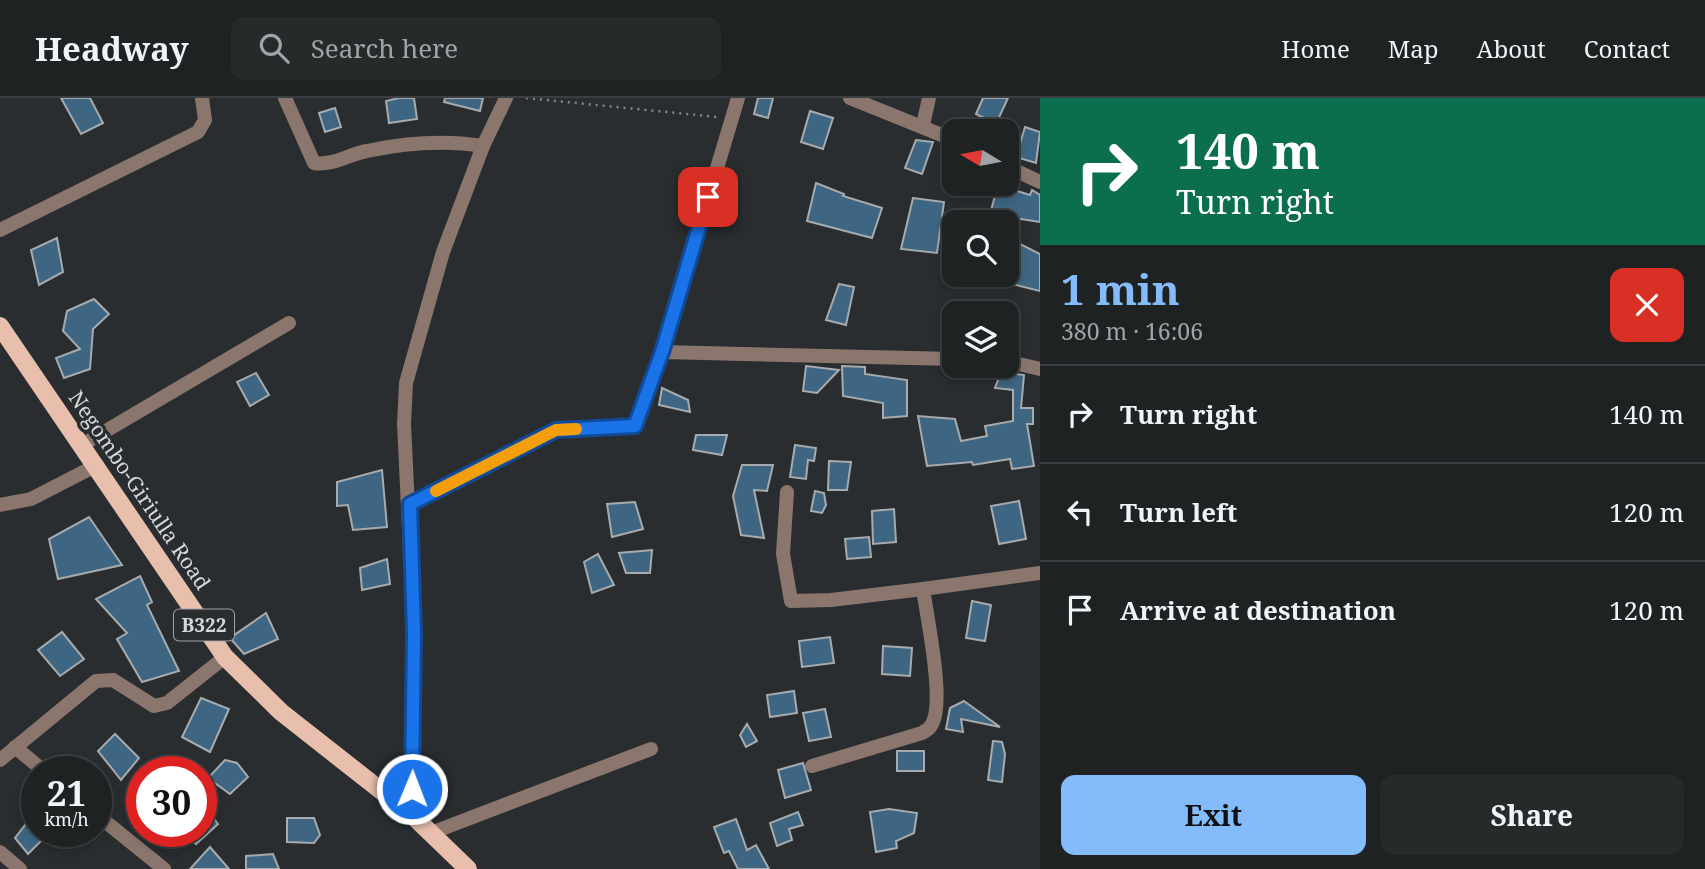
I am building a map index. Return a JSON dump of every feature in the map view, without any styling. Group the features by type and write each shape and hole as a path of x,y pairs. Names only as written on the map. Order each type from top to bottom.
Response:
{"main road":[{"name":"Negombo-Giriulla Road","path":"0,326 225,657 281,712 412,816 468,869"}],"street":[{"path":"0,230 198,132 205,120 202,98"},
{"path":"285,98 314,163 324,165 366,151 453,141 483,146"},
{"path":"412,816 414,632 410,504 404,424 406,383 443,252 483,146 506,98"},
{"path":"410,504 556,430 635,426 662,352 738,98"},
{"path":"850,98 942,134"},
{"path":"923,125 929,98"},
{"path":"1019,172 1040,182"},
{"path":"82,445 289,323"},
{"path":"662,352 942,359"},
{"path":"1019,364 1040,369"},
{"path":"0,505 31,499 97,465"},
{"path":"787,492 783,554 790,601 831,600 1040,573"},
{"path":"812,766 922,733 932,725 936,712 933,652 923,589"},
{"path":"0,760 96,681 113,680 154,706 167,703 225,657"},
{"path":"15,747 26,756"},
{"path":"431,833 651,749"},
{"path":"112,827 164,869"},
{"path":"0,852 20,869"}],"path":[{"path":"526,98 731,119"}],"building":[{"path":"61,98 90,98 103,123 81,134"},
{"path":"414,98 417,119 389,123 386,101"},
{"path":"445,98 483,98 480,111 444,102"},
{"path":"758,98 773,98 768,118 754,114"},
{"path":"983,98 1008,98 998,119 986,119 976,114"},
{"path":"335,108 341,127 325,132 319,113"},
{"path":"810,111 833,118 823,149 801,142"},
{"path":"1025,127 1040,132 1036,163 1019,158"},
{"path":"916,140 933,142 922,174 905,168"},
{"path":"816,183 844,194 843,196 882,208 872,238 807,221"},
{"path":"1032,190 1040,195 1040,222 1019,219 1019,210 991,210 995,196 1019,196 1019,192 1030,195"},
{"path":"913,198 944,202 937,253 901,249"},
{"path":"57,238 63,272 39,285 31,250"},
{"path":"1019,244 1040,254 1040,291 1019,286"},
{"path":"839,284 854,287 846,325 826,320"},
{"path":"94,299 109,314 93,329 90,369 64,378 56,358 80,349 63,331 67,311"},
{"path":"806,366 839,370 817,393 803,391"},
{"path":"842,366 865,367 865,374 907,380 907,416 883,418 883,403 843,396"},
{"path":"256,373 269,395 250,406 237,382"},
{"path":"1019,374 1024,375 1021,408 1033,408 1033,424 1027,424 1034,466 1012,469 1010,459 973,465 972,462 927,466 918,416 955,419 961,441 987,436 985,426 1013,421 1013,390 995,388 999,378 1019,378"},
{"path":"662,388 688,400 690,412 659,405"},
{"path":"696,435 727,435 722,455 693,450"},
{"path":"795,445 816,448 814,461 808,460 806,479 790,477"},
{"path":"829,461 851,462 847,490 828,490"},
{"path":"742,465 773,465 767,491 754,490 764,538 741,535 733,496"},
{"path":"382,470 387,527 353,530 348,505 337,506 337,482"},
{"path":"815,491 824,493 826,505 822,513 811,511"},
{"path":"1019,501 1026,539 999,544 991,506"},
{"path":"635,502 643,529 612,537 607,504"},
{"path":"894,509 896,542 873,544 872,511"},
{"path":"89,517 122,565 58,579 49,539"},
{"path":"869,537 871,557 847,559 845,539"},
{"path":"652,550 650,573 626,573 619,553"},
{"path":"598,554 614,585 592,593 584,562"},
{"path":"387,559 390,584 362,590 360,568"},
{"path":"140,576 152,602 147,605 179,671 142,682 117,639 127,633 96,599"},
{"path":"972,601 991,605 985,641 966,638"},
{"path":"266,613 278,639 244,654 230,638"},
{"path":"62,632 84,659 60,676 38,650"},
{"path":"830,637 834,663 802,667 799,641"},
{"path":"883,646 912,648 910,676 882,674"},
{"path":"794,691 797,713 770,717 767,695"},
{"path":"201,698 229,709 210,752 182,737"},
{"path":"964,701 1000,727 961,719 963,732 946,729 950,708"},
{"path":"825,709 831,737 809,741 803,713"},
{"path":"747,724 757,741 746,747 740,735"},
{"path":"115,734 137,756 126,756 126,774 121,780 112,769 112,756 102,756 98,751"},
{"path":"993,741 1002,742 1005,754 1002,782 988,780"},
{"path":"897,751 924,751 924,771 897,771"},
{"path":"225,760 237,763 248,777 230,794 217,785 217,768"},
{"path":"803,763 811,790 785,798 778,770"},
{"path":"889,809 917,813 914,833 896,841 897,848 876,852 870,812"},
{"path":"798,812 803,825 789,829 792,840 777,846 770,823"},
{"path":"287,818 314,818 320,835 314,843 287,842"},
{"path":"736,819 747,850 756,845 769,869 738,869 729,851 724,853 714,827"},
{"path":"21,830 21,845 15,838"},
{"path":"22,847 35,847 28,854"},
{"path":"210,847 229,869 190,869"},
{"path":"273,854 279,869 246,869 246,856"}],"slow traffic":[{"path":"436,491 556,430 576,429"}],"route":[{"path":"412,789 414,632 410,504 556,430 635,426 662,352 708,197"}]}
